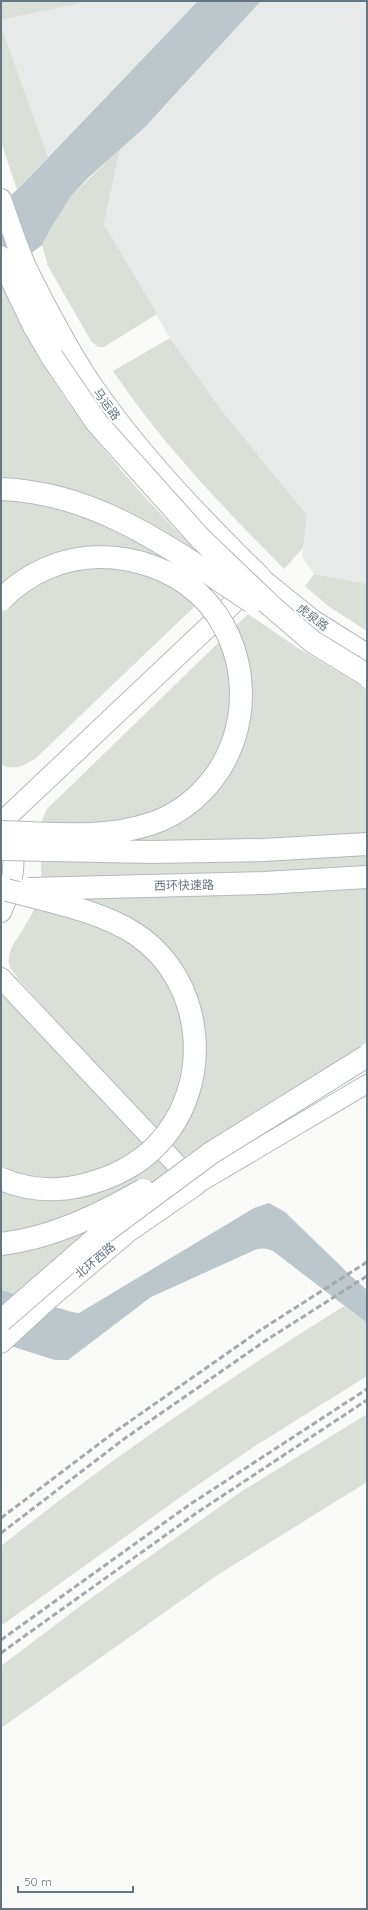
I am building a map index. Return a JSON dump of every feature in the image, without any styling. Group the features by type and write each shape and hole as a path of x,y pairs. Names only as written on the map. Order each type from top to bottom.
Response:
{"highway":[{"path":"1,257 34,326 73,389 97,423 200,538 272,606 313,642"},
{"path":"1,488 60,496 87,505 111,516 175,551 313,642 367,675"},
{"path":"1,600 25,579 52,566 74,560 94,557 118,558 142,563 158,569 192,588 204,599 217,615 228,634 236,655 242,695 240,720 237,733 226,760 203,791 174,813 139,827 100,835 3,819"},
{"path":"1,849 152,852 255,850 367,844"},
{"name":"西环快速路","path":"4,890 264,883 367,877"},
{"path":"1,1179 34,1188 67,1188 105,1179 138,1162 158,1145 179,1114 189,1087 195,1054 194,1025 184,992 170,967 151,946 128,929 104,918 4,890"},
{"path":"1,1244 42,1236 86,1219 125,1200 211,1153 367,1056"},
{"path":"1,1321 95,1239 211,1153"}],"main road":[{"name":"马运路","path":"1,199 26,266 65,340 88,379 114,414 170,483 214,531 261,577"},
{"path":"1,912 11,888 14,860 11,831 3,819 261,577"},
{"path":"1,978 196,1186"},
{"name":"北环西路","path":"1,1343 51,1297 128,1232 196,1186"}],"street":[{"name":"虎泉路","path":"261,577 313,619 367,653"},
{"path":"196,1186 367,1084"}],"shaded area":[{"path":"1,1 80,1 80,3 1,20"},
{"path":"80,1 198,1 48,157 1,26 1,20 79,3"},
{"path":"198,1 261,1 145,127 88,178 72,195 52,226 42,245 1,276 1,203 17,190"},
{"path":"261,1 367,1 367,584 314,574 302,557 307,515 222,411 170,338 104,224 120,149 163,108"},
{"path":"1,26 48,157 17,190 1,142"},
{"path":"120,149 104,224 157,314 104,347 98,347 91,341 48,266 42,245 52,226 72,195"},
{"path":"1,282 32,346 56,385 98,443 169,523 219,574 214,588 36,758 19,767 10,767 1,764"},
{"path":"170,338 222,411 307,515 303,548 284,569 238,522 172,449 113,371"},
{"path":"314,574 367,584 367,631 328,606 305,586"},
{"path":"248,614 298,648 367,689 367,1042 181,1159 18,979 10,967 9,958 14,942 36,905 41,882 41,829 47,809"},
{"path":"1,986 169,1170 18,1295 1,1290"},
{"path":"269,1203 285,1212 367,1290 367,1323 273,1251 261,1248 151,1297 68,1360 55,1360 1,1343 1,1290 79,1313 254,1208"},
{"path":"344,1306 367,1323 367,1376 255,1446 186,1493 1,1626 1,1546 126,1451 256,1362"},
{"path":"367,1414 367,1482 216,1576 1,1728 1,1666 87,1601 239,1493"}],"railway":[{"path":"1,1518 116,1431 259,1331 367,1262"},
{"path":"1,1533 124,1439 265,1341 367,1276"},
{"path":"1,1640 189,1505 367,1389"},
{"path":"1,1653 195,1514 367,1400"}]}
